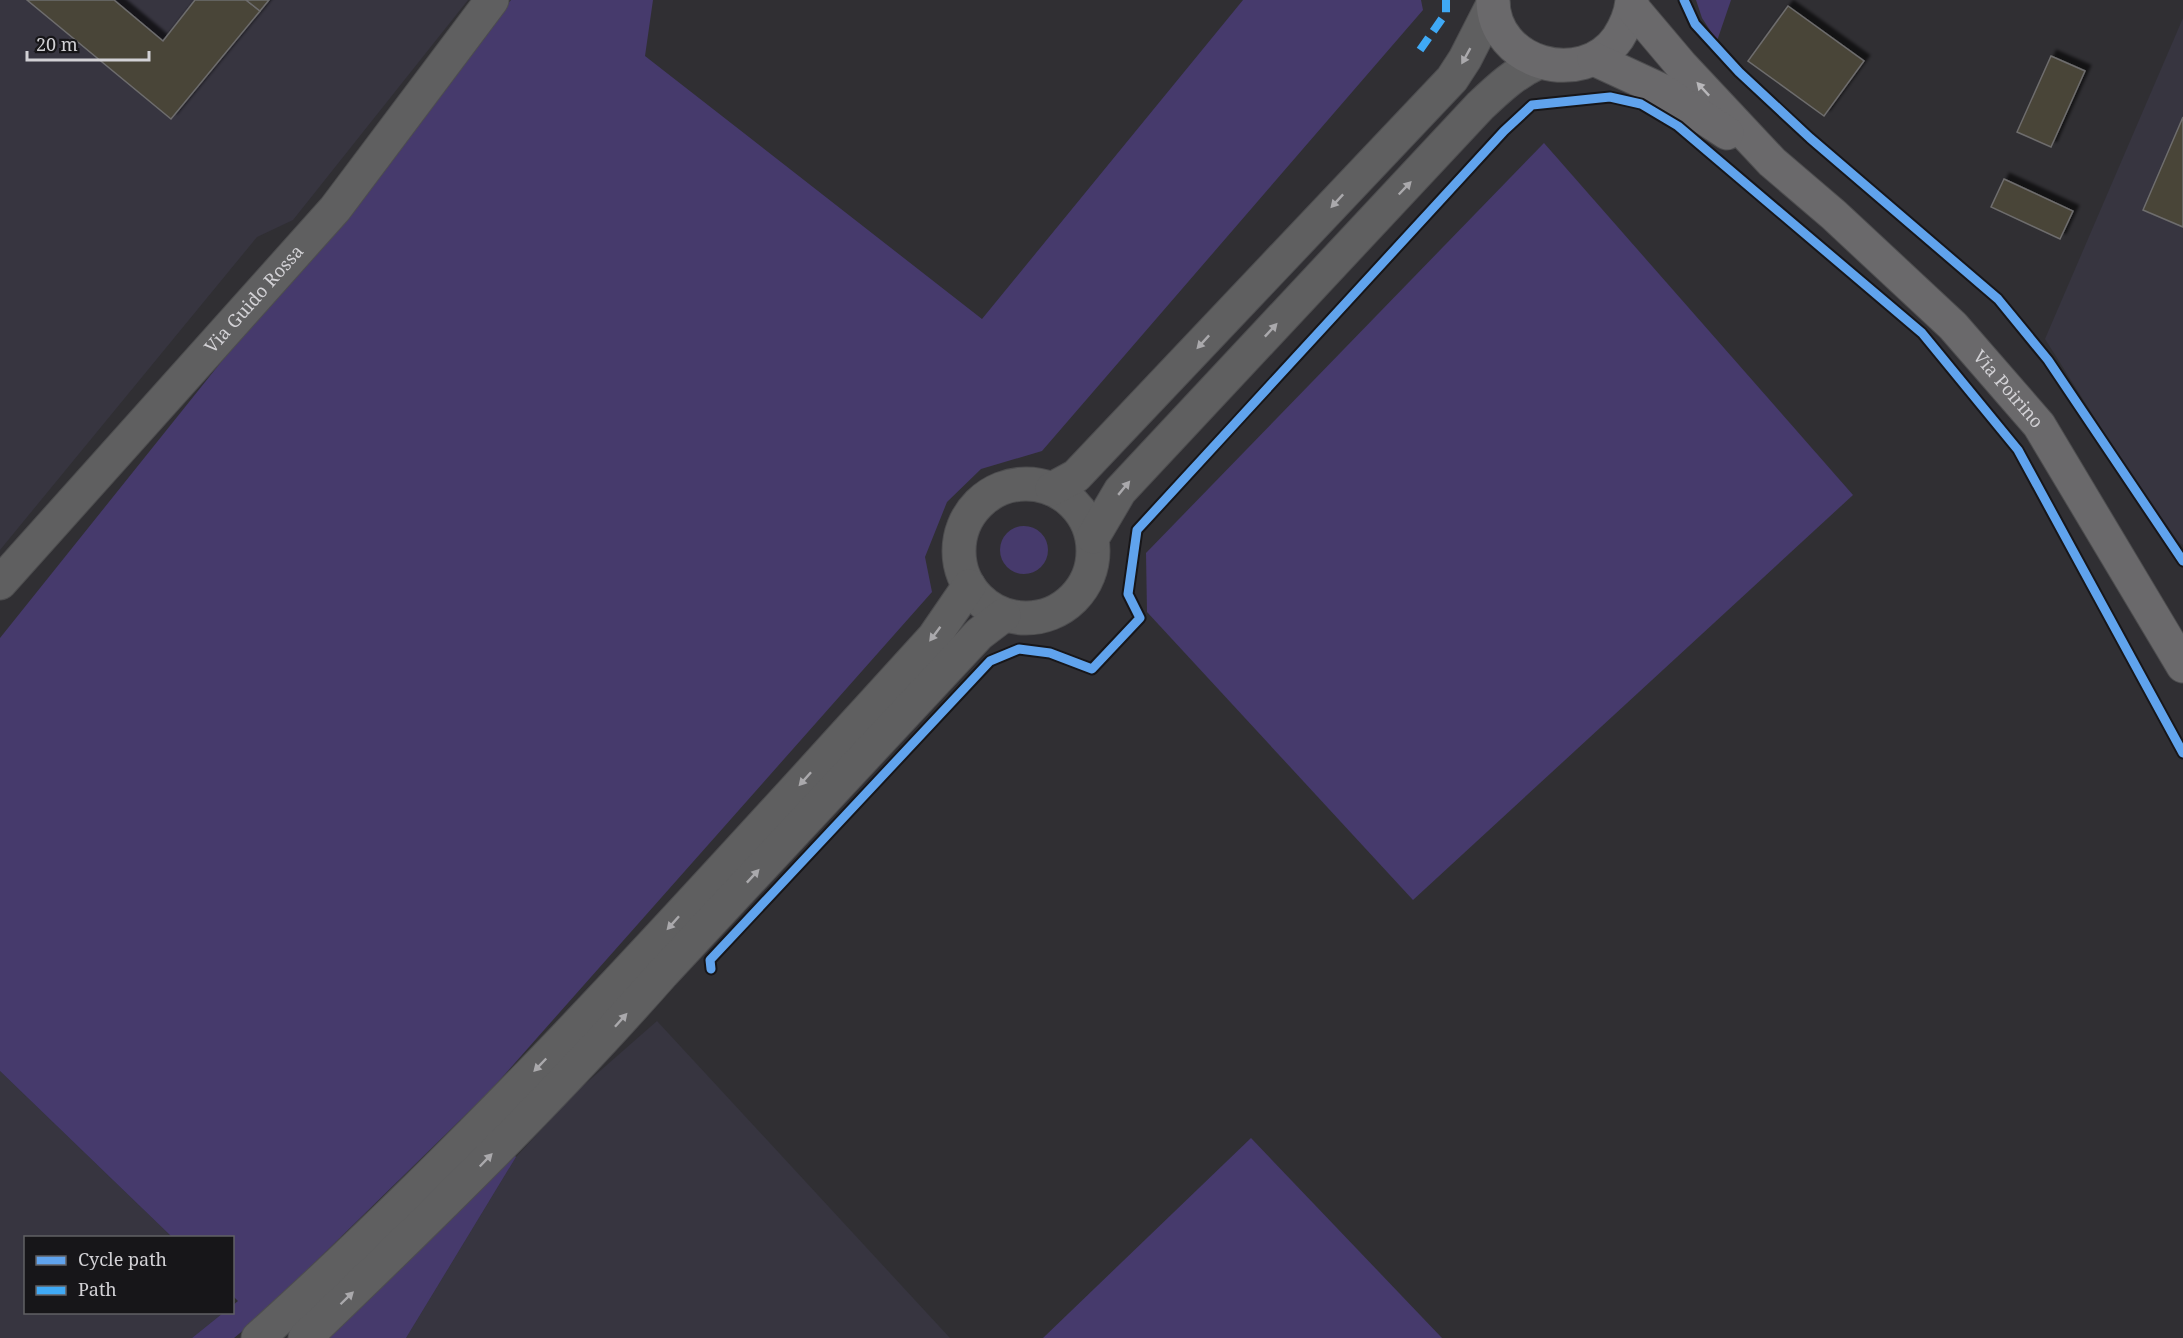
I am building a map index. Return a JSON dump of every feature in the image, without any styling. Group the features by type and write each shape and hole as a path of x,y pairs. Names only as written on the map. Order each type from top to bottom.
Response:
{"main road":[{"path":"1493,2 1497,23 1507,40 1521,53 1539,62 1558,66 1576,66 1594,59 1612,46 1624,28 1632,4"},
{"name":"Via Poirino","path":"1632,4 1681,65 1772,162 1834,215 1953,326 2039,425 2183,666"},
{"name":"Via Poirino","path":"1594,59 1661,90 1772,162"}],"street":[{"name":"Via Guido Rossa","path":"0,583 334,209 492,0"},
{"path":"1052,489 1076,476 1452,79 1465,59 1493,2"},
{"path":"1093,537 1120,491 1480,106 1519,71 1539,62"},
{"path":"1032,484 1052,489 1070,500 1084,517 1093,537 1093,559 1088,579 1076,597 1061,609 1042,617 1023,619 1004,615 984,604 969,586 961,567 959,546 964,525 975,507 991,494 1010,486 1032,484"},
{"path":"258,1338 402,1205 558,1046 934,637 969,586"},
{"path":"305,1338 413,1235 602,1040 980,634 1004,615"}],"shaded area":[{"path":"0,0 468,0 293,220 257,237 0,550"},
{"path":"511,0 653,0 645,56 982,319 1243,0 1421,0 1423,10 1042,451 981,469 947,502 925,557 932,592 490,1091 257,1319 234,1338 192,1338 222,1314 234,1314 234,1304 238,1301 234,1297 234,1236 171,1236 0,1071 0,638"},
{"path":"1696,0 1731,0 1717,41 1702,18"},
{"path":"2183,18 2183,545 2170,537 2045,339"},
{"path":"1544,143 1853,495 1413,900 1147,612 1146,553"},
{"path":"1019,526 1029,526 1041,533 1048,545 1048,555 1041,567 1029,574 1019,574 1004,563 1000,555 1000,545 1011,530"},
{"path":"657,1021 950,1338 406,1338 516,1157 576,1092"},
{"path":"0,1071 171,1236 24,1236 24,1314 222,1314 192,1338 0,1338"},
{"path":"1251,1138 1442,1338 1043,1338"},
{"path":"511,1151 516,1157 406,1338 324,1338"}],"building":[{"path":"27,0 114,0 163,41 195,0 246,0 260,11 171,119"},
{"path":"246,0 269,0 260,11"},
{"path":"1788,6 1864,61 1824,116 1748,61"},
{"path":"2051,56 2085,71 2051,147 2017,132"},
{"path":"2183,117 2183,227 2143,210"},
{"path":"2004,179 2073,211 2060,239 1991,207"}],"marked path":[{"path":"1420,50 1446,13 1446,0"}],"cycle path":[{"path":"1684,0 1695,24 1739,72 1810,138 1998,299 2048,360 2183,561"},
{"path":"711,969 710,960 990,661 1019,649 1050,653 1092,669 1140,618 1128,594 1137,530 1504,131 1532,105 1610,97 1641,104 1678,126 1922,333 2018,450 2183,753"}]}
